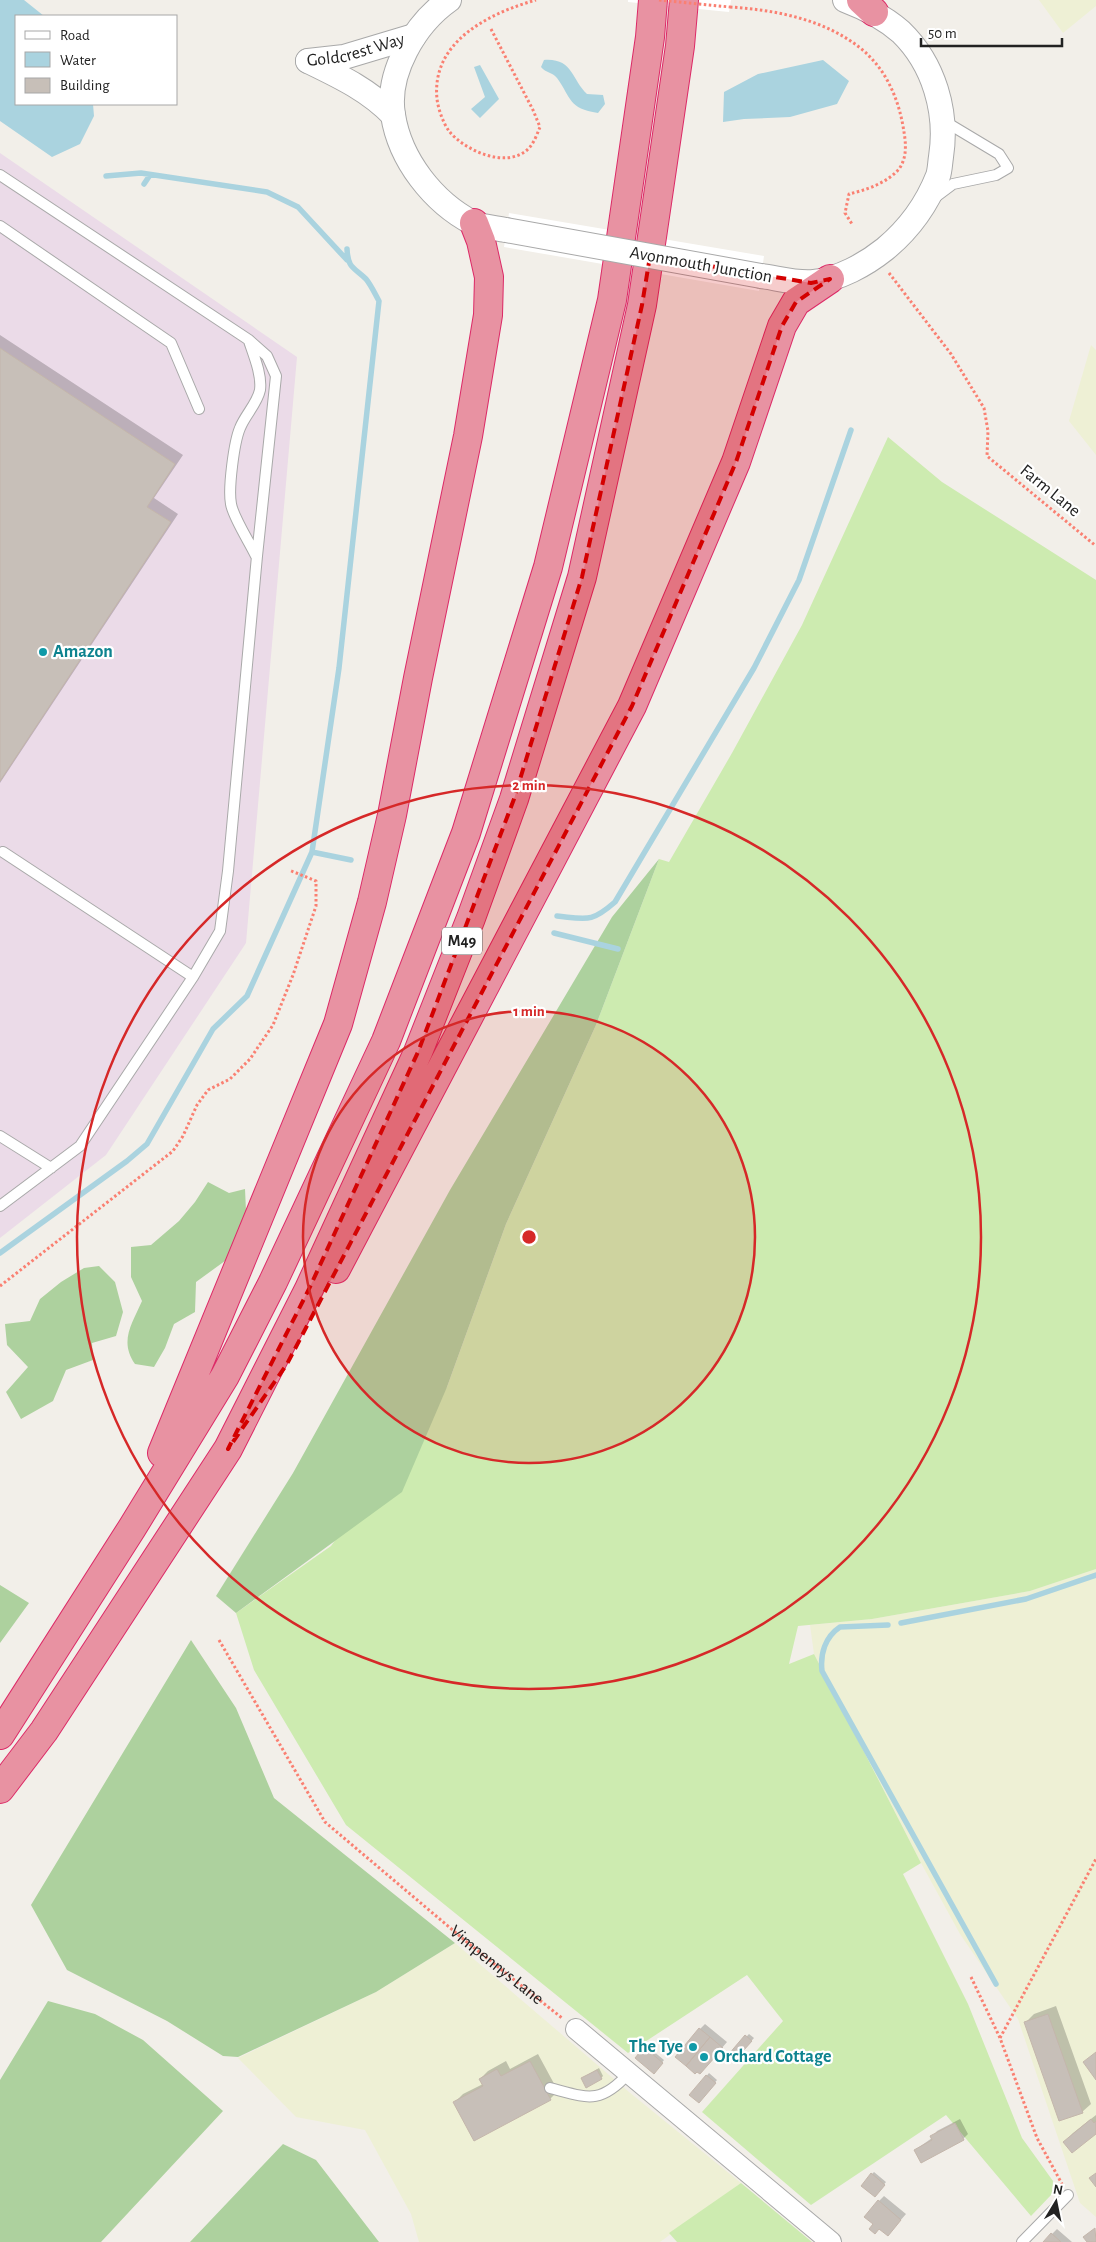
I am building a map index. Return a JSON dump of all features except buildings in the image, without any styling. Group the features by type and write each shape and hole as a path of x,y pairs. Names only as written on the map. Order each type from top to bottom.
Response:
{"highway":[{"name":"M49","path":"0,1734 132,1528 225,1376 281,1266 386,1041 466,833 548,566 612,300 650,36 653,0"},
{"name":"M49","path":"228,1449 309,1289 418,1052 472,918 514,799 582,577 642,306 680,46 684,0"},
{"name":"M49","path":"132,1528 338,1024 372,902 392,815 468,436 488,315 489,277 482,241 474,223"},
{"name":"M49","path":"0,1789 44,1731 228,1449 287,1364 632,706 736,462 782,326 796,302 830,279"}],"street":[{"name":"Avonmouth Junction","path":"449,0 439,7 414,36 400,60 393,89 393,115 405,153 422,180 444,203 474,223 506,230 761,276 811,283 830,279 872,260 901,236 920,209 938,175 942,150 943,120 936,89 918,53 900,32 868,6 845,0"},
{"name":"Goldcrest Way","path":"393,115 379,100 361,88 308,61 344,57 414,36"},
{"path":"576,2029 831,2242"}],"lane":[{"path":"920,209 953,184 996,175 1008,168 999,154 943,120"},
{"path":"0,174 249,340 267,356 276,376 257,556 226,896 220,931 193,977 80,1146 0,1206"},
{"path":"0,226 171,343 199,409"},
{"path":"249,340 256,360 260,390 240,427 236,441 230,493 231,506 257,556"},
{"path":"3,852 193,977"},
{"path":"0,1136 51,1168"},
{"path":"550,2088 588,2097 600,2096 617,2086 629,2073"},
{"path":"1022,2242 1068,2196"}],"path":[{"path":"491,29 540,126 528,150 516,156 500,157 471,150 448,130 438,106 436,90 438,73 453,45 476,24 514,6 536,0"},
{"path":"659,0 730,7 803,19 822,26 860,48 885,76 895,93 902,116 906,146 904,156 898,169 890,177 865,190 849,194 845,213 852,224"},
{"name":"Farm Lane","path":"889,273 950,354 984,408 988,431 987,456 1096,546"},
{"path":"0,1286 173,1151 184,1136 197,1106 208,1090 230,1079 250,1059 273,1025 316,906 316,881 299,876 289,870"},
{"name":"Vimpennys Lane","path":"219,1640 325,1822 468,1943 576,2029"},
{"path":"1000,2038 1096,1859"},
{"path":"971,1977 1000,2038 1037,2138 1068,2196"}],"highlighted area":[{"path":"650,256 811,283 830,279 796,302 782,326 736,462 632,706 287,1364 228,1449 309,1289 418,1052 514,799 582,577 642,305"}],"shaded area":[{"path":"0,153 297,357 246,943 106,1155 0,1238"}],"green space":[{"path":"1039,0 1096,0 1096,6 1063,33"},
{"path":"1091,345 1096,350 1096,455 1069,421"},
{"path":"888,437 942,482 1096,580 1096,1569 1030,1591 872,1619 798,1626 789,1664 814,1654 921,1863 903,1874 968,2004 1022,2138 1053,2181 1052,2194 1031,2216 946,2115 811,2205 702,2112 783,2021 747,1975 628,2053 346,1825 254,1670 236,1613 331,1546 447,1387 506,1224 596,1025 659,859 669,862 732,753 802,625"},
{"path":"659,859 596,1025 506,1224 447,1387 402,1492 236,1613 216,1596 293,1473 450,1190 612,917"},
{"path":"208,1182 229,1193 245,1189 246,1211 229,1258 196,1282 195,1312 174,1324 165,1348 154,1367 135,1364 130,1356 128,1340 131,1325 142,1301 131,1277 131,1247 151,1245 179,1221 195,1202"},
{"path":"99,1266 115,1282 123,1312 116,1336 92,1343 93,1360 66,1370 53,1401 21,1419 6,1392 28,1367 7,1345 5,1324 30,1321 40,1299 61,1282 84,1268"},
{"path":"1096,1569 1096,2217 1080,2203 1018,2019 960,1934 921,1863 814,1654 810,1625 872,1619 1030,1591"},
{"path":"0,1585 29,1603 0,1643"},
{"path":"191,1640 236,1708 274,1798 455,1943 376,1992 238,2057 223,2056 167,2021 67,1970 31,1905"},
{"path":"455,1943 629,2092 741,2183 660,2242 419,2242 411,2214 365,2130 296,2117 238,2058 376,1992"},
{"path":"48,2001 95,2014 143,2040 223,2111 101,2242 0,2242 0,2080"},
{"path":"283,2144 316,2160 379,2242 190,2242"},
{"path":"741,2183 812,2242 677,2242 669,2233"}],"water":[{"path":"0,0 24,0 43,15 15,15 15,105 93,105 94,116 80,144 52,157 0,121"},
{"path":"544,60 561,62 587,94 603,95 605,104 598,113 588,111 572,102 557,78 541,67"},
{"path":"823,60 849,81 837,104 790,117 723,122 724,92 758,74"},
{"path":"480,65 499,99 480,118 471,109 485,97 474,67"}],"pier":[{"path":"628,0 731,0 729,12 628,2"},
{"path":"509,213 764,256 759,291 504,247"}],"waterway":[{"path":"106,176 141,173 267,192 298,207 347,260"},
{"path":"144,184 150,175"},
{"path":"0,1253 127,1161 147,1144 213,1029 247,996 312,852 339,668 379,301 366,279 350,264 347,249"},
{"path":"557,916 588,918 607,909 615,902 754,668 799,580 851,430"},
{"path":"312,852 351,860"},
{"path":"554,933 618,949"},
{"path":"901,1623 1026,1599 1096,1575"},
{"path":"888,1625 840,1627 827,1641 823,1652 822,1671 996,1984"}],"place":[{"name":"Amazon","path":"43,652"},
{"name":"The Tye","path":"693,2047"},
{"name":"Orchard Cottage","path":"704,2057"}]}
